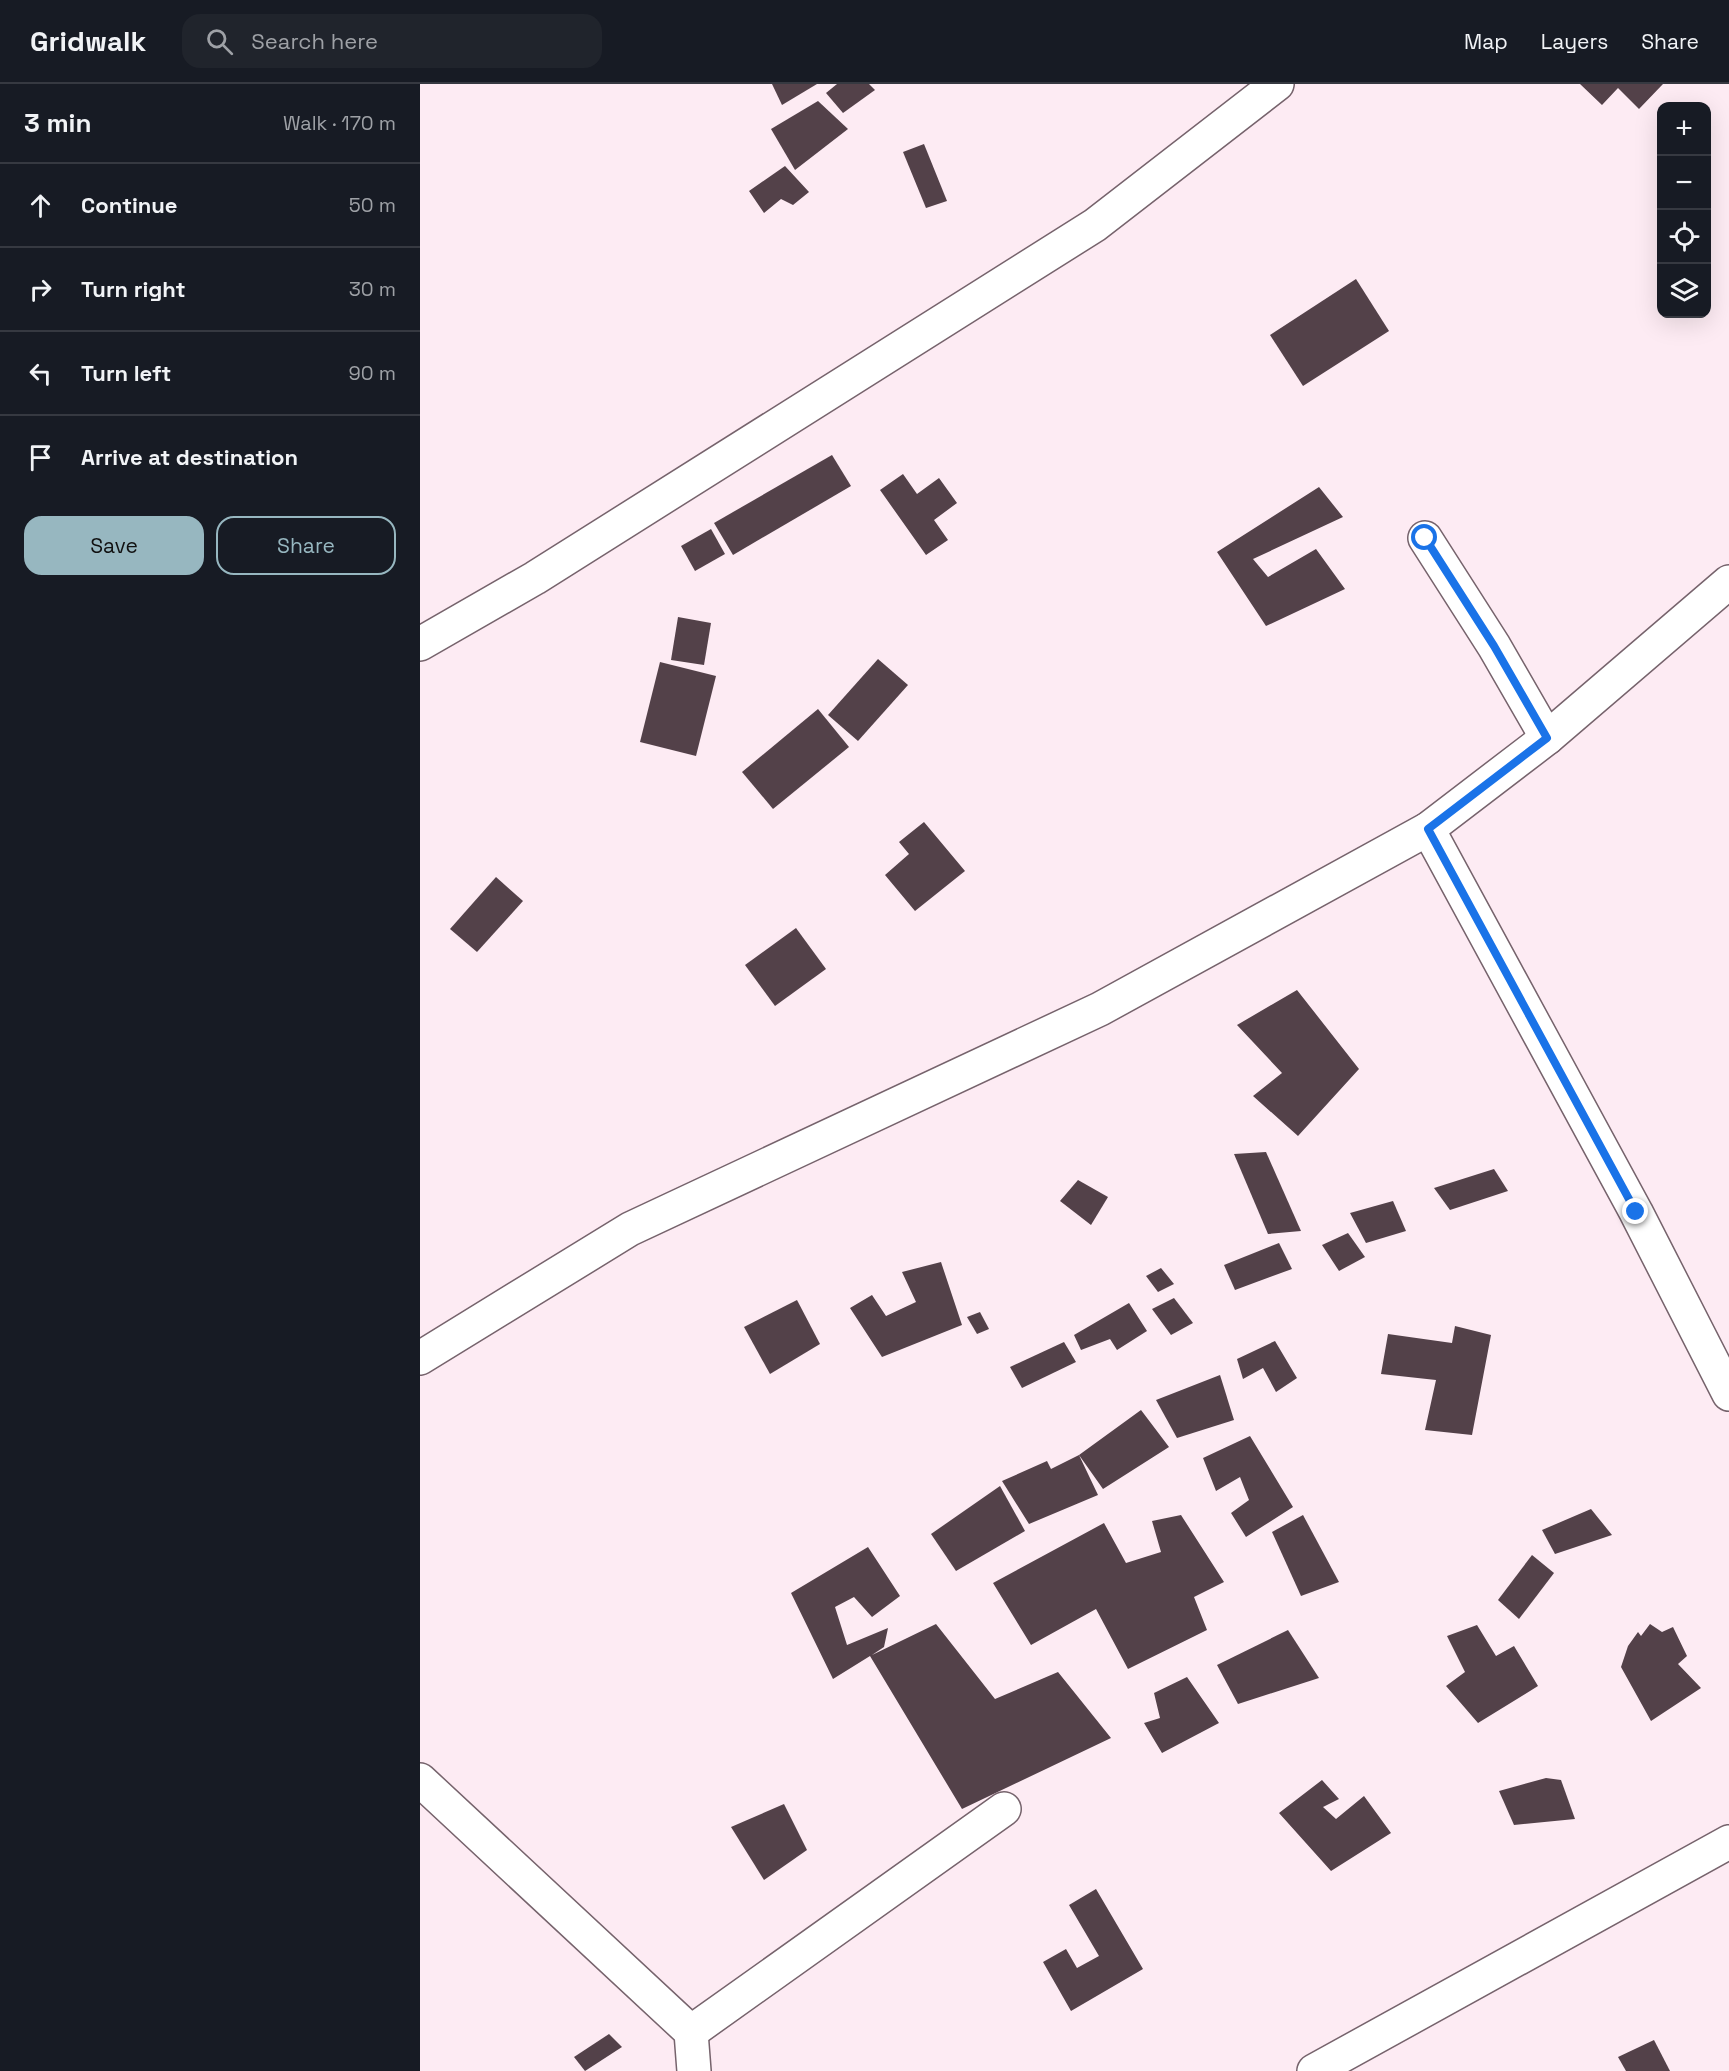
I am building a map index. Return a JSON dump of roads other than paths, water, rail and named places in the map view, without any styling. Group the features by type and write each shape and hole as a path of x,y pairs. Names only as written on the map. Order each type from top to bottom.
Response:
{"street":[{"path":"420,644 535,578 1095,225 1277,84"},
{"path":"1425,538 1494,646 1547,738"},
{"path":"420,1358 630,1229 1100,1009 1428,829 1547,738 1729,582"},
{"path":"1428,829 1636,1212 1729,1394"},
{"path":"420,1780 692,2032 694,2071"},
{"path":"692,2032 1004,1809"},
{"path":"1314,2071 1729,1842"}]}
